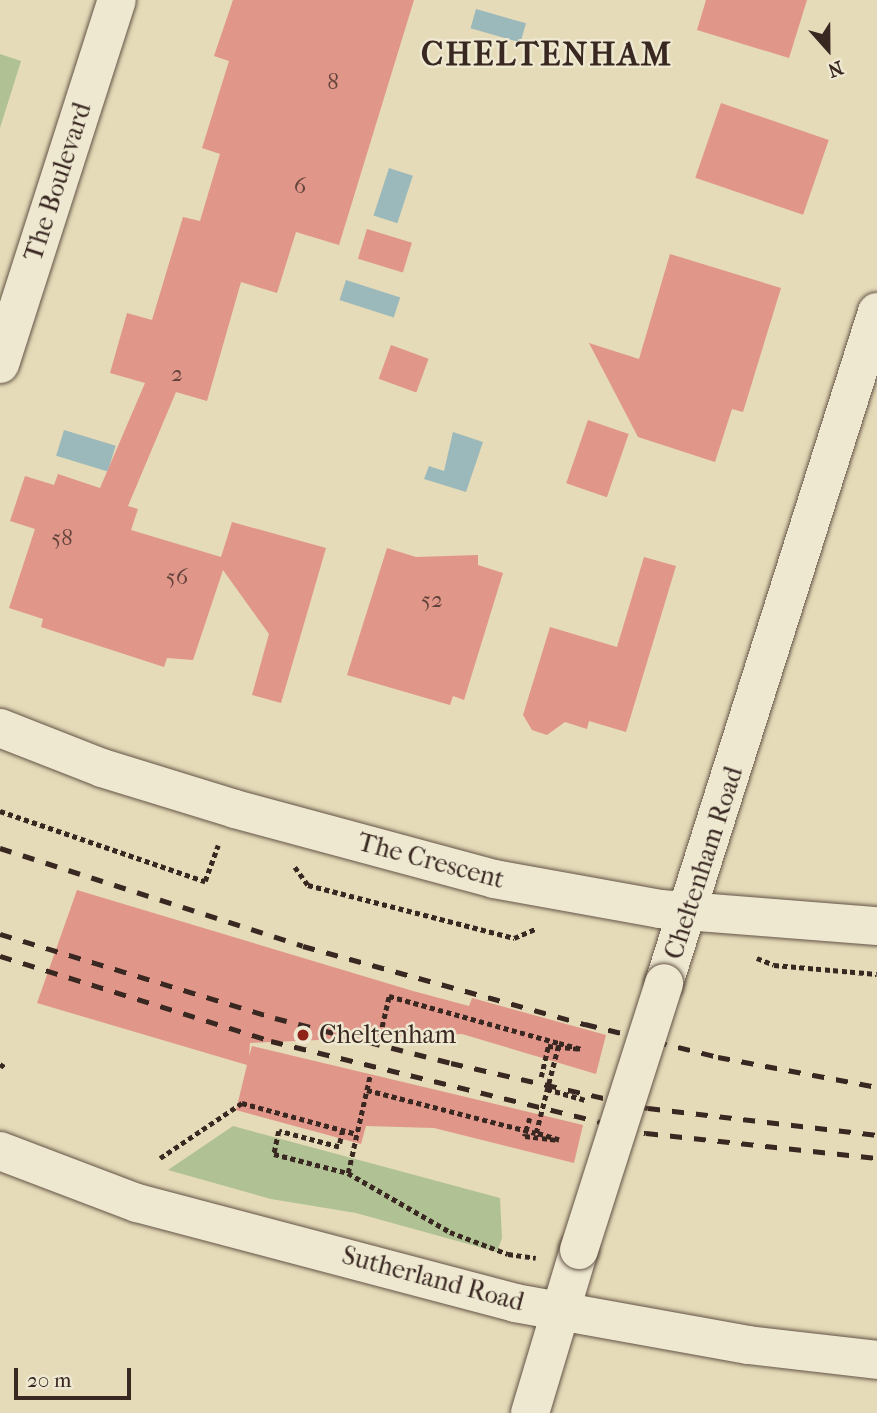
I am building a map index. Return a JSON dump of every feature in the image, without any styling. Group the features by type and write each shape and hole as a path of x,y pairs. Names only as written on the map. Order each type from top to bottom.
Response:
{"street":[{"name":"The Boulevard","path":"0,364 117,0"},
{"name":"Cheltenham Road","path":"530,1413 560,1311 561,1253 664,984 689,911 877,312"},
{"name":"The Crescent","path":"0,728 102,768 235,809 494,879 689,911 877,926"},
{"name":"Sutherland Road","path":"0,1151 137,1203 560,1311 748,1345 877,1360"}],"path":[{"path":"0,811 205,880 219,844 231,847"},
{"path":"293,864 309,885 334,892 514,938 540,928"},
{"path":"380,1035 389,996 581,1049 548,1046 541,1077"},
{"path":"536,1133 559,1043"},
{"path":"0,1064 6,1068"},
{"path":"348,1173 370,1075"},
{"path":"547,1089 593,1102"},
{"path":"367,1090 536,1133 559,1140 525,1136 530,1118"},
{"path":"160,1158 242,1103 356,1134"},
{"path":"343,1130 339,1147 279,1131 274,1154 348,1173 450,1232 508,1254 561,1253"}],"green space":[{"path":"0,54 21,61 0,128"},
{"path":"233,1126 500,1198 502,1238 497,1252 356,1213 271,1199 168,1170"}],"water":[{"path":"476,9 526,23 520,43 470,28"},
{"path":"389,168 413,176 397,223 374,216"},
{"path":"346,280 400,298 394,318 340,300"},
{"path":"64,430 116,446 108,472 56,456"},
{"path":"453,432 483,442 466,492 424,479 429,466 444,471"}],"building":[{"path":"233,0 414,0 339,245 296,232 277,293 241,282 207,401 176,392 128,506 138,509 131,530 221,557 232,522 326,548 281,703 252,695 269,634 223,570 193,660 167,658 164,667 41,627 43,619 9,608 35,529 10,521 25,476 54,485 58,474 100,488 145,383 110,373 127,313 152,320 183,217 200,221 220,154 202,148 229,61 214,56"},
{"path":"706,0 807,0 789,58 697,30"},
{"path":"721,103 829,140 803,215 695,178"},
{"path":"367,229 412,243 403,272 358,259"},
{"path":"670,254 781,288 743,412 732,409 715,462 638,437 589,343 639,359"},
{"path":"391,345 429,359 416,393 379,379"},
{"path":"588,420 629,434 607,497 566,483"},
{"path":"387,548 416,557 478,555 478,565 503,573 464,700 453,696 450,705 347,675"},
{"path":"644,557 676,566 626,732 589,721 587,729 565,722 547,735 532,730 523,715 550,627 617,647"},
{"path":"77,890 413,991 469,1006 472,998 606,1035 596,1074 462,1034 250,1043 249,1056 252,1046 583,1125 574,1163 434,1128 366,1126 361,1144 236,1110 247,1065 37,1003"}],"railway":[{"path":"0,848 303,946 585,1024 718,1057 877,1087"},
{"path":"0,934 275,1018 451,1063 648,1108 877,1135"},
{"path":"0,956 271,1041 646,1133 877,1158"}],"place":[{"name":"Cheltenham","path":"303,1035"}],"district":[{"name":"CHELTENHAM","path":"547,55"}]}
